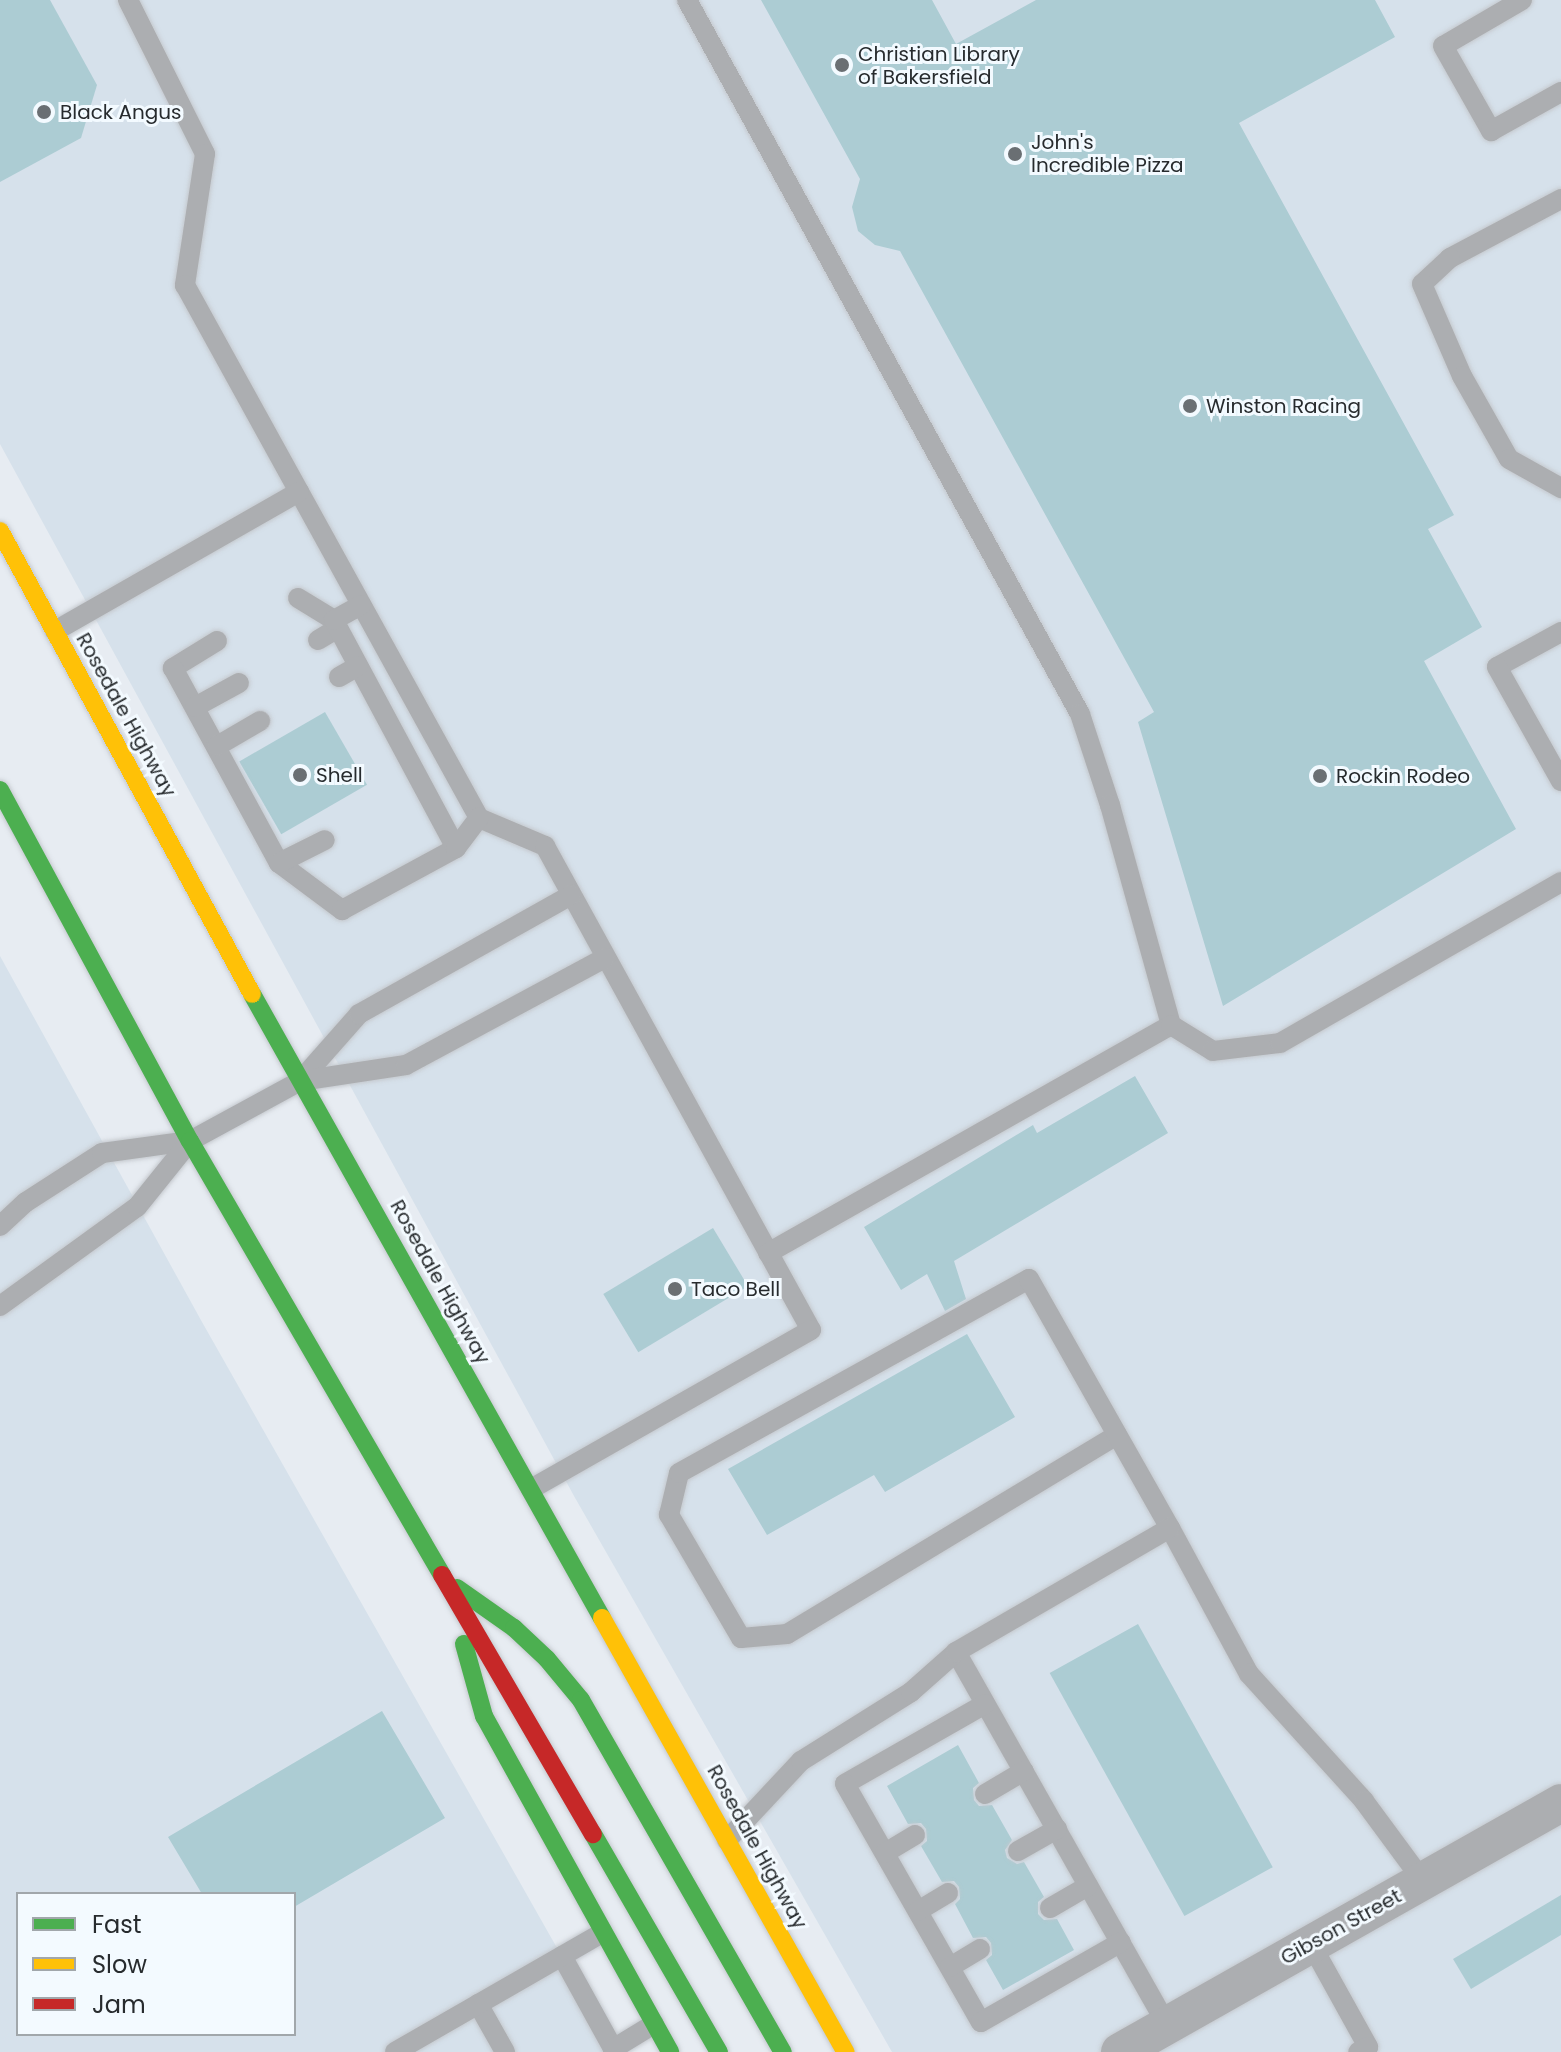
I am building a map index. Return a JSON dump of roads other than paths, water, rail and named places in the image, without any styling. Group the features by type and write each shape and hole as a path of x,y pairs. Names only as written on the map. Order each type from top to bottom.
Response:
{"main road":[{"name":"Rosedale Highway","path":"0,531 300,1081 846,2052"},
{"path":"0,790 190,1141 719,2052"},
{"path":"446,1580 484,1716 670,2052"},
{"path":"446,1580 514,1628 547,1659 581,1700 783,2052"}],"street":[{"name":"Gibson Street","path":"1144,2042 1561,1803"}],"lane":[{"path":"128,0 205,154 185,285 479,818 545,846 811,1330 531,1489"},
{"path":"687,0 1080,714 1110,805 1171,1025 1213,1051 1280,1043 1561,882"},
{"path":"1522,0 1443,46 1491,131 1561,92"},
{"path":"1561,199 1450,258 1422,284 1462,376 1509,459 1561,488"},
{"path":"55,631 299,492"},
{"path":"298,598 336,624 415,792 456,848"},
{"path":"318,640 361,605"},
{"path":"1561,632 1497,667 1561,781"},
{"path":"217,641 173,668 279,863 342,910 456,848 479,818"},
{"path":"339,677 358,666"},
{"path":"195,707 239,683"},
{"path":"217,746 260,721"},
{"path":"279,863 325,840"},
{"path":"0,1226 26,1202 102,1153 190,1141 300,1081 359,1014 571,895"},
{"path":"300,1081 406,1065 605,958"},
{"path":"768,1253 1171,1025"},
{"path":"0,1306 137,1207 190,1141"},
{"path":"1117,1435 787,1634 741,1638 669,1515 679,1473 1029,1279 1170,1528 1249,1674 1364,1801 1423,1881"},
{"path":"727,1840 801,1761 911,1692 956,1652 1170,1528"},
{"path":"956,1652 1121,1942 1144,2042"},
{"path":"985,1704 845,1784 981,2022 1121,1942"},
{"path":"985,1794 1024,1771"},
{"path":"1018,1851 1057,1829"},
{"path":"885,1853 915,1835"},
{"path":"1050,1908 1088,1886"},
{"path":"918,1911 948,1893"},
{"path":"395,2052 602,1933"},
{"path":"1311,1944 1368,2047 1358,2052"},
{"path":"950,1967 980,1949"},
{"path":"562,1956 614,2050 654,2024"},
{"path":"478,2004 505,2052"}],"place":[{"name":"Christian Library of Bakersfield","path":"842,65"},
{"name":"Black Angus","path":"44,112"},
{"name":"John's Incredible Pizza","path":"1015,154"},
{"name":"Winston Racing","path":"1190,406"},
{"name":"Shell","path":"300,775"},
{"name":"Rockin Rodeo","path":"1320,776"},
{"name":"Taco Bell","path":"675,1289"}]}
